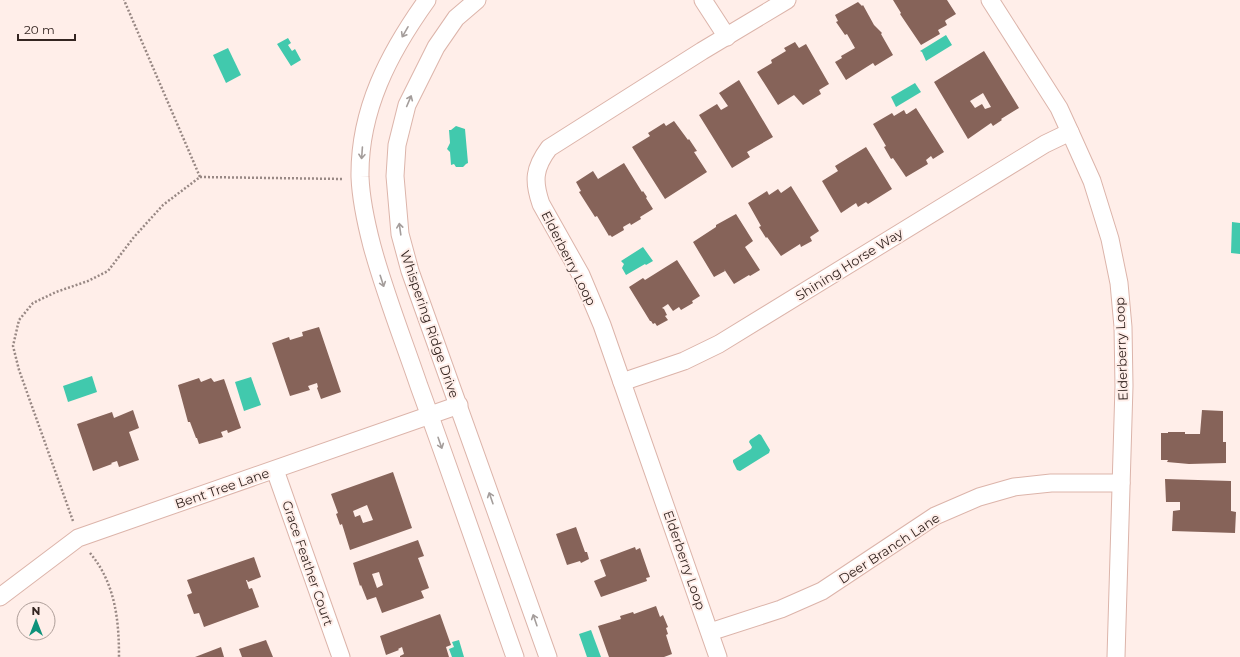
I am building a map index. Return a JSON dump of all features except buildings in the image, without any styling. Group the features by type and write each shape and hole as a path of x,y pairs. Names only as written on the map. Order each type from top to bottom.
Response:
{"street":[{"path":"427,0 406,29 374,94 363,140 360,181 362,208 381,278 515,657"},
{"name":"Whispering Ridge Drive","path":"477,0 456,18 436,47 419,78 407,105 397,145 395,176 400,234 406,256 548,657"},
{"path":"703,0 727,37"},
{"name":"Elderberry Loop","path":"718,657 602,325 581,275 541,204 537,193 537,170 541,159 549,148 787,0"},
{"name":"Elderberry Loop","path":"990,0 1059,108 1070,132 1092,181 1110,239 1119,283 1123,327 1124,386 1116,657"},
{"name":"Shining Horse Way","path":"622,382 684,361 719,344 1038,148 1070,132"},
{"name":"Bent Tree Lane","path":"0,597 78,538 459,406"},
{"name":"Grace Feather Court","path":"275,470 341,657"},
{"name":"Deer Branch Lane","path":"710,632 781,609 822,591 935,516 979,497 1014,487 1051,483 1121,483"}],"path":[{"path":"124,0 200,177"},
{"path":"119,657 119,636 116,605 107,579 95,558 78,538 19,370 13,346 19,320 33,303 56,292 88,281 108,271 134,237 163,205 200,177 341,179 360,181"}],"shaded area":[{"path":"946,35 952,45 926,61 922,52 920,51"},
{"path":"288,38 291,43 288,45 292,51 295,49 301,60 291,66 277,44"},
{"path":"228,48 241,75 226,83 213,55"},
{"path":"915,83 921,92 896,107 891,97"},
{"path":"456,126 465,129 468,163 463,167 456,167 454,164 451,165 450,152 447,149 450,143 449,130"},
{"path":"1232,222 1240,223 1240,254 1231,253"},
{"path":"643,247 653,261 626,275 622,268 624,264 621,261"},
{"path":"92,376 97,392 68,402 63,386"},
{"path":"251,377 261,405 244,411 235,382"},
{"path":"759,434 770,450 769,453 740,471 737,470 733,460 751,449 752,447 749,442 750,440"},
{"path":"591,630 601,657 587,657 579,634"},
{"path":"459,640 464,657 452,657 449,649 454,647 452,642"}]}
